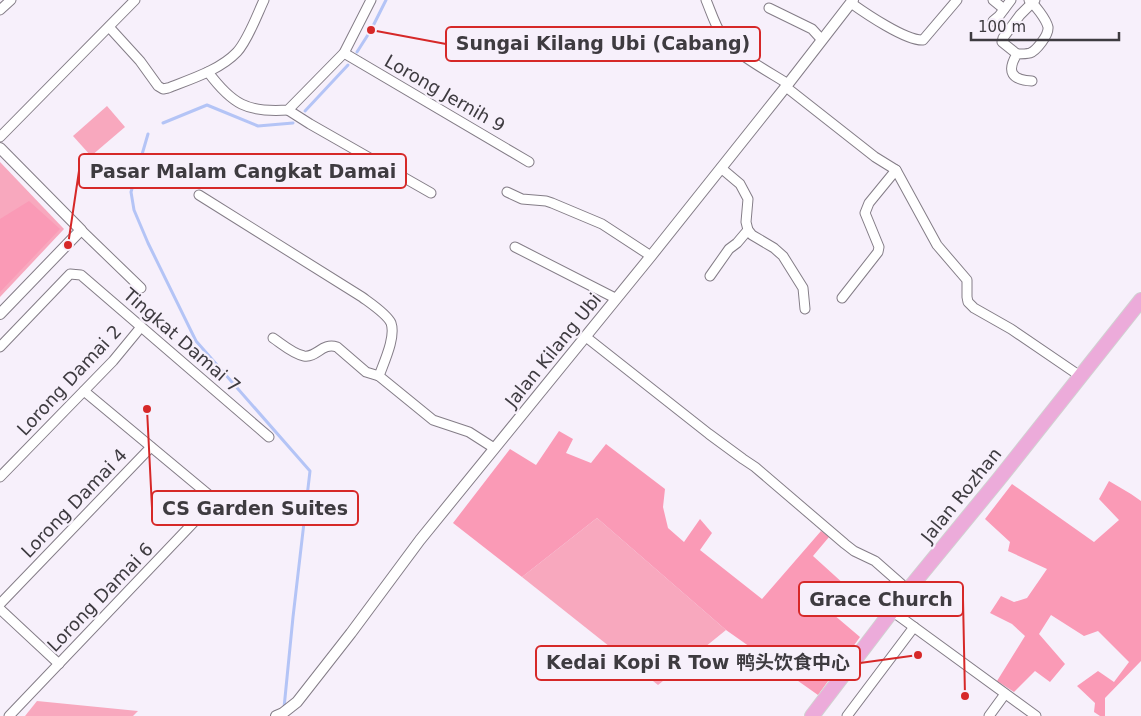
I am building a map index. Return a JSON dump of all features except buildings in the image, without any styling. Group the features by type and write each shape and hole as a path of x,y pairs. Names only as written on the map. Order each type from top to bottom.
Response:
{"main road":[{"name":"Jalan Rozhan","path":"812,716 908,590 1141,300"}],"street":[{"path":"0,10 11,0"},
{"path":"0,137 135,0"},
{"path":"109,27 140,61 158,86 163,89 208,72 238,51 250,32 264,0"},
{"path":"288,110 344,53 371,0"},
{"path":"706,0 722,37 730,46 787,85 875,156 896,170 937,246 967,280 966,297 968,302 974,308 1011,329 1080,376"},
{"path":"852,1 863,12 883,24 908,36 923,40 957,0"},
{"path":"993,0 1004,9"},
{"path":"992,21 999,16 1011,0"},
{"name":"Jalan Kilang Ubi","path":"276,716 284,713 297,702 420,540 651,256 852,1"},
{"path":"1033,1 1048,26 1048,31 1035,50 1030,53 1017,54 1002,42 1003,38 1033,1"},
{"path":"769,8 812,29 822,40"},
{"name":"Lorong Jernih 9","path":"344,53 529,162"},
{"path":"1017,54 1011,63 1011,71 1022,81 1032,82"},
{"path":"208,72 219,87 238,103 252,109 288,110 431,193"},
{"path":"0,148 141,288"},
{"path":"721,168 740,184 748,199 746,222 748,230 752,235 774,248 783,256 803,288 805,309"},
{"path":"842,298 878,252 879,247 865,213 869,202 896,170"},
{"path":"507,192 522,199 552,203 602,224 651,256"},
{"path":"199,195 362,297 385,314 391,323 392,336 379,376"},
{"path":"0,314 81,230"},
{"path":"710,276 729,248 737,243 748,230"},
{"path":"515,247 616,298"},
{"name":"Tingkat Damai 7","path":"0,347 70,274 82,275 269,437"},
{"name":"Lorong Damai 2","path":"0,477 84,391 141,327"},
{"path":"586,337 755,467 845,544 875,561 908,590"},
{"path":"273,338 304,356 310,356 331,345 337,347 366,372 379,376 433,420 469,432 494,448"},
{"path":"84,391 151,447"},
{"name":"Lorong Damai 6","path":"9,716 215,500 151,447"},
{"name":"Lorong Damai 4","path":"0,604 151,447"},
{"path":"0,609 59,664"},
{"path":"892,611 1036,716"},
{"path":"847,716 914,627"},
{"path":"988,716 1005,694"}],"shaded area":[{"path":"107,106 125,127 91,156 73,136"},
{"path":"0,162 64,229 0,297"},
{"path":"29,201 60,229 0,292 0,219"},
{"path":"559,431 573,439 566,453 591,463 606,444 665,489 663,507 668,528 684,542 700,519 712,533 700,550 762,599 821,531 829,537 813,556 845,585 827,609 860,637 818,695 726,630 597,518 522,577 453,523 510,449 536,465"},
{"path":"1109,481 1141,501 1141,661 1105,698 1105,716 1100,716 1094,712 1095,703 1077,686 1098,671 1114,682 1129,662 1098,631 1084,636 1051,615 1039,634 1065,664 1050,682 1035,671 1014,692 997,681 1025,636 1012,624 990,613 1001,596 1014,602 1027,598 1047,569 1008,551 1010,542 985,519 1012,484 1094,542 1119,520 1099,499"},
{"path":"597,518 726,630 658,685 522,577"},
{"path":"37,701 138,711 133,716 25,716"}],"waterway":[{"path":"357,52 371,30 386,0"},
{"path":"305,111 348,65"},
{"path":"163,123 207,105 258,126 293,123"},
{"path":"148,134 131,192 134,210 148,243 196,341 310,471 284,708"}],"place":[{"name":"Sungai Kilang Ubi (Cabang)","path":"371,30"},
{"name":"Pasar Malam Cangkat Damai","path":"68,245"},
{"name":"CS Garden Suites","path":"147,409"},
{"name":"Kedai Kopi R Tow 鸭头饮食中心","path":"918,655"},
{"name":"Grace Church","path":"965,696"}]}
